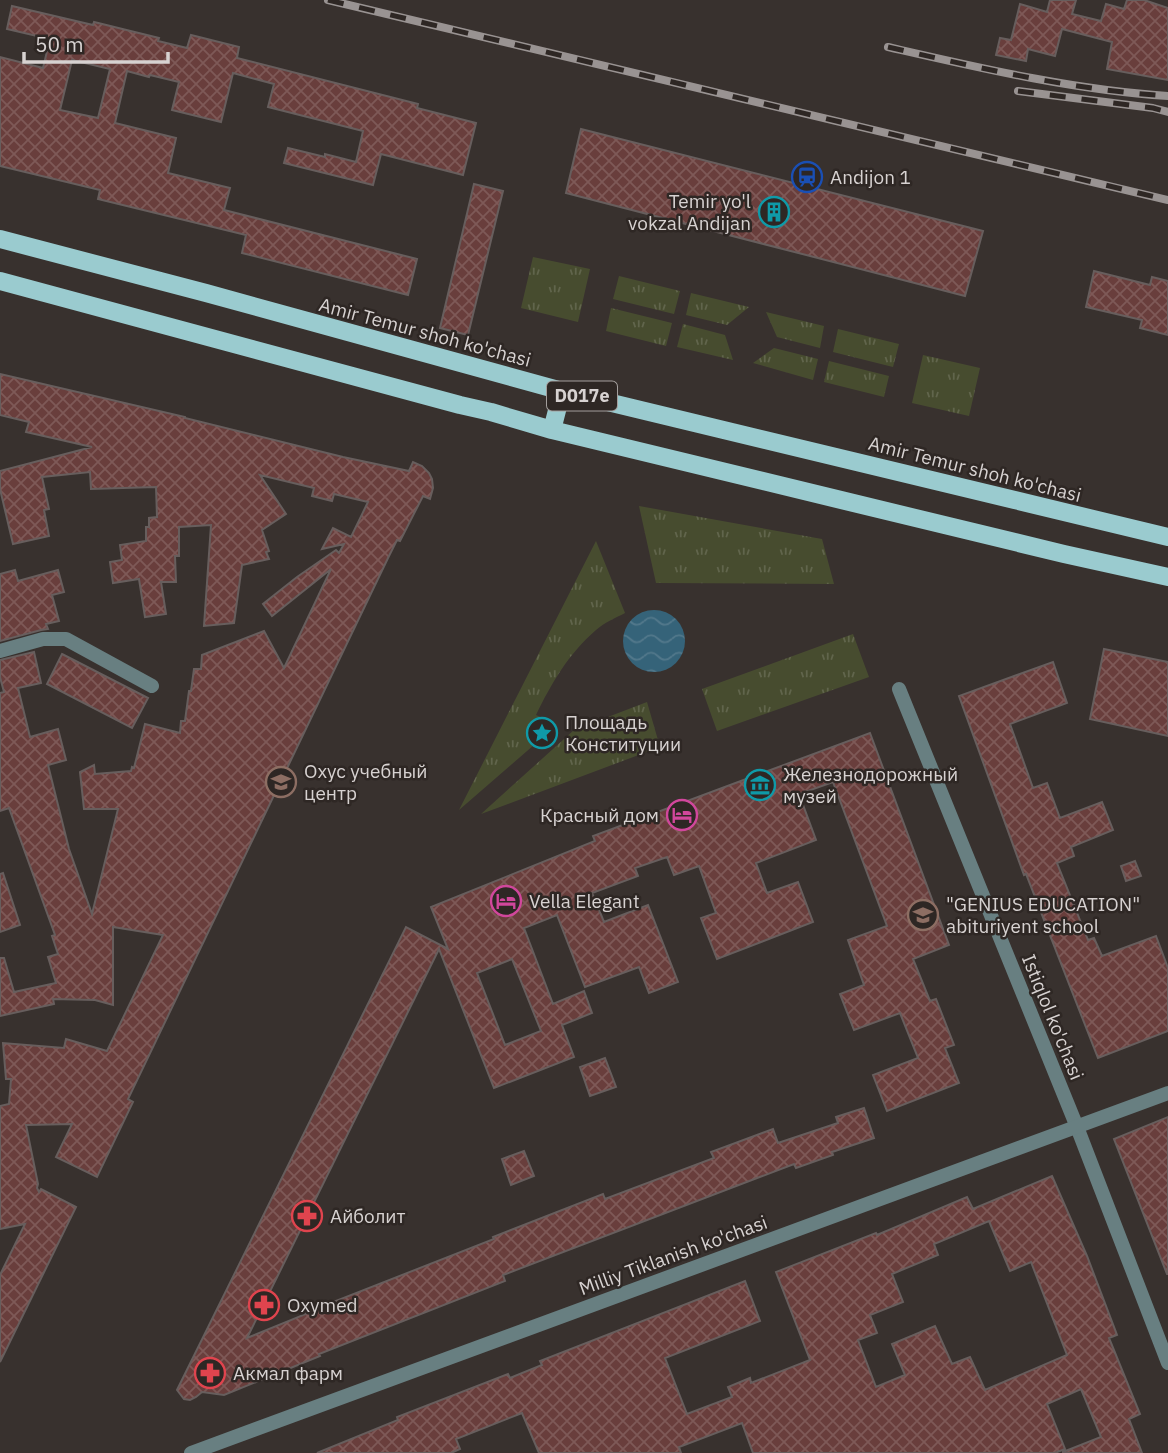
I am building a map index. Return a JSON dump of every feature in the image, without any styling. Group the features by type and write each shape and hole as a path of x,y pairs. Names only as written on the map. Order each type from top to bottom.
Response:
{"main road":[{"name":"Amir Temur shoh ko'chasi","path":"0,239 562,391 1168,537"},
{"name":"D017e","path":"0,281 552,430 1168,577"},
{"path":"552,430 562,391"}],"street":[{"path":"0,651 43,639 66,639 152,686"},
{"name":"Istiqlol ko'chasi","path":"898,689 1077,1127 1168,1363"},
{"name":"Milliy Tiklanish ko'chasi","path":"191,1453 1168,1093"}],"green space":[{"path":"533,257 590,269 578,322 521,308"},
{"path":"619,276 680,291 674,314 613,299"},
{"path":"691,293 749,307 727,325 686,315"},
{"path":"611,308 672,323 666,346 606,331"},
{"path":"766,312 824,326 820,348 777,337"},
{"path":"683,324 725,335 733,360 677,347"},
{"path":"838,329 899,344 893,367 833,352"},
{"path":"774,348 818,359 813,380 753,363"},
{"path":"923,355 980,368 969,416 912,403"},
{"path":"829,361 889,376 884,397 824,382"},
{"path":"639,506 822,539 834,584 656,583"},
{"path":"596,541 625,613 602,625 586,639 554,681 536,715 557,725 459,810"},
{"path":"853,634 869,677 717,731 702,689"},
{"path":"647,702 660,747 481,814 574,730"}],"water":[{"path":"648,610 660,610 676,619 683,629 683,653 676,663 660,672 648,672 637,667 628,658 623,647 623,635 628,624 637,615"}],"building":[{"path":"1050,0 1076,0 1072,14 1101,21 1106,4 1124,9 1127,0 1144,0 1168,8 1168,80 1107,69 1112,42 1062,29 1055,56 1028,49 1026,61 996,55 1000,38 1011,40 1020,4 1047,12"},
{"path":"12,6 93,25 94,22 187,48 191,35 239,47 237,58 418,104 417,108 476,123 463,175 381,154 373,185 284,163 288,148 356,162 363,131 268,107 274,84 233,73 221,122 172,110 179,82 127,71 115,123 176,138 168,173 230,188 224,210 417,259 408,295 242,253 246,235 98,199 100,190 0,166 0,57 43,68 50,39 7,29","holes":["72,60 110,69 98,118 60,110"]},
{"name":"Temir yo'l vokzal Andijan","path":"581,129 983,231 965,296 566,193"},
{"path":"474,184 503,191 468,335 440,328"},
{"path":"1094,271 1150,285 1152,277 1168,281 1168,335 1140,328 1142,320 1086,307"},
{"path":"0,374 343,457 409,471 413,462 429,473 433,488 430,499 423,496 400,541 397,540 389,556 128,1099 133,1102 97,1177 56,1157 72,1124 26,1125 39,1192 41,1189 76,1207 0,1362 0,1275 25,1224 0,1229 0,1106 9,1104 11,1079 6,1079 3,1043 64,1048 66,1039 107,1051 163,935 113,927 113,1005 95,1000 53,999 54,1004 0,1016 0,958 4,958 14,992 56,983 48,957 58,954 52,936 55,935 9,808 0,811 0,693 4,692 0,677 0,660 34,652 41,683 18,688 30,737 58,729 66,760 48,765 69,849 92,914 118,809 84,809 80,772 94,765 95,774 131,771 145,724 180,733 181,721 185,721 194,669 201,669 202,655 264,631 284,668 331,569 272,616 263,604 336,550 339,553 344,544 322,549 333,528 351,537 368,502 334,494 332,501 312,496 314,488 260,475 286,514 262,530 269,559 242,565 234,623 204,626 211,525 179,527 179,556 175,556 176,582 161,582 166,614 145,617 139,579 113,583 110,562 122,560 120,545 146,541 149,518 157,517 156,487 91,489 90,472 42,477 49,509 44,510 49,536 13,544 0,489 0,471 92,447 26,432 29,422 0,415"},
{"path":"15,570 18,581 58,570 64,592 52,595 59,621 46,624 48,629 0,641 0,574"},
{"path":"1104,649 1168,662 1168,736 1090,719"},
{"path":"62,654 148,698 132,728 47,684"},
{"path":"1053,662 1067,703 1010,724 1033,788 1047,783 1060,818 1102,802 1113,830 1071,847 1074,856 1057,863 1088,940 1094,938 1102,956 1156,936 1168,968 1168,1031 1098,1058 1026,874 1024,875 959,696"},
{"path":"870,733 949,945 913,959 930,1001 936,999 954,1045 945,1048 959,1083 887,1111 873,1075 918,1058 900,1013 854,1030 840,994 864,985 848,940 887,926 833,782 799,794 816,840 756,863 767,893 798,882 813,922 717,959 701,918 716,913 699,866 674,875 667,857 635,868 638,876 592,893 604,922 648,905 678,982 649,993 639,967 585,987 557,915 524,928 553,1004 584,991 592,1013 562,1025 574,1057 494,1088 439,949 247,1338 603,1194 605,1199 714,1158 711,1152 773,1129 778,1143 838,1123 836,1117 864,1108 874,1138 796,1168 794,1164 503,1275 505,1281 319,1354 320,1356 224,1395 202,1392 190,1400 184,1399 177,1390 406,927 448,949 431,907 595,841 593,836","holes":["512,959 541,1031 505,1045 477,973"]},
{"path":"1135,861 1141,876 1126,881 1121,866"},
{"path":"3,873 20,925 0,932 0,874"},
{"path":"605,1058 616,1087 590,1096 580,1067"},
{"path":"1168,1117 1168,1274 1167,1274 1114,1139"},
{"path":"524,1151 534,1176 511,1185 502,1159"},
{"path":"1052,1176 1087,1256 1117,1335 1109,1338 1140,1414 1129,1419 1142,1453 1063,1453 1101,1437 1081,1389 1047,1404 1065,1449 1055,1453 753,1453 742,1423 679,1447 681,1453 539,1453 522,1413 456,1439 460,1449 451,1453 317,1453 398,1420 397,1417 508,1374 510,1378 542,1365 540,1361 745,1281 760,1321 665,1358 687,1414 732,1397 728,1387 750,1378 751,1383 810,1360 776,1272 876,1233 877,1235 967,1197 973,1209","holes":["989,1221 1010,1271 1031,1262 1067,1355 985,1390 970,1357 952,1364 935,1326 892,1344 905,1375 876,1387 858,1340 877,1333 870,1315 903,1302 892,1274 938,1255 934,1244"]}],"railway":[{"path":"328,0 1168,200"},
{"path":"888,47 1062,83 1168,96"},
{"path":"1018,91 1168,112"}],"place":[{"name":"Andijon 1","path":"807,177"},
{"name":"Temir yo'l vokzal Andijan","path":"774,212"},
{"name":"Площадь Конституции","path":"542,733"},
{"name":"Охус учебный центр","path":"281,782"},
{"name":"Железнодорожный музей","path":"760,785"},
{"name":"Красный дом","path":"682,815"},
{"name":"Vella Elegant","path":"506,901"},
{"name":"\"GENIUS EDUCATION\" abituriyent school","path":"923,915"},
{"name":"Айболит","path":"307,1216"},
{"name":"Oxymed","path":"264,1305"},
{"name":"Акмал фарм","path":"210,1373"}]}
